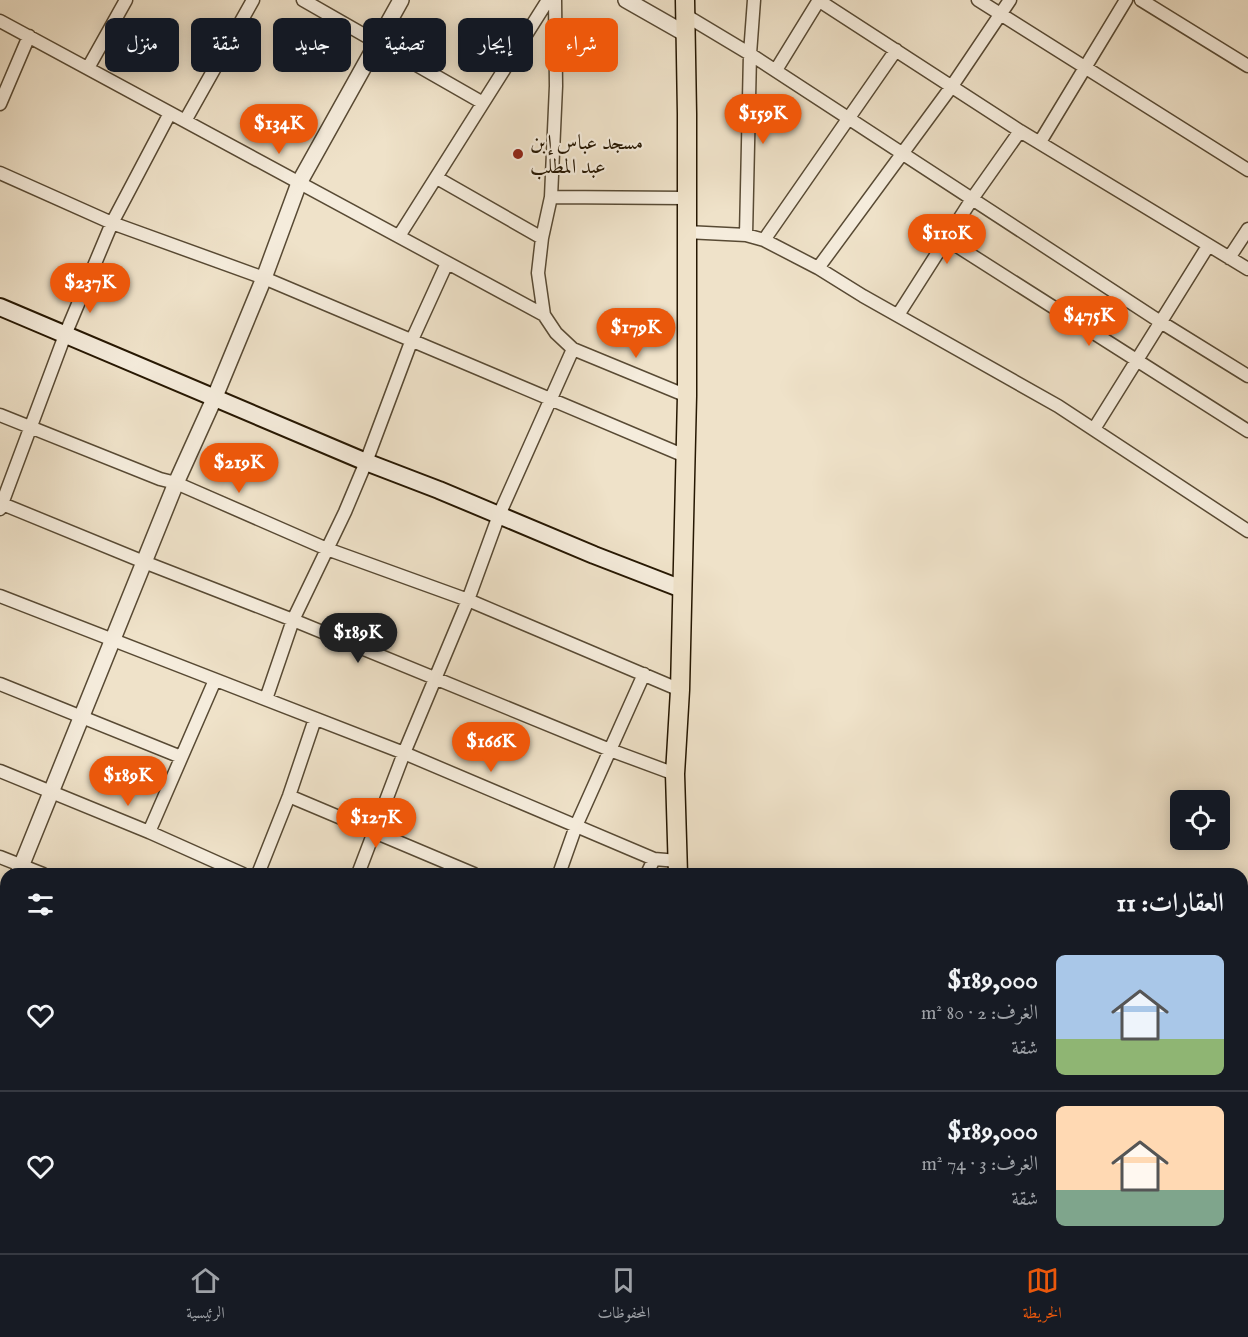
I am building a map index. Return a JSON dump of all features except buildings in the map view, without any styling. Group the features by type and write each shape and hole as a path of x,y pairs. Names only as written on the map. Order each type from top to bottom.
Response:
{"main road":[{"path":"678,868 675,774 680,690 687,396 685,16"},
{"path":"0,308 366,462 682,589"}],"street":[{"path":"88,68 126,0"},
{"path":"185,121 254,0"},
{"path":"303,0 363,34"},
{"path":"391,18 401,0"},
{"path":"399,236 548,0"},
{"path":"555,0 556,86 551,197 542,238 538,273 544,315 556,333 573,349 687,396"},
{"path":"626,0 685,16 750,54 1248,376"},
{"path":"746,235 750,54 754,0"},
{"path":"776,70 818,0 1020,131 1248,270"},
{"path":"978,0 1248,170"},
{"path":"818,268 952,87 1010,0"},
{"path":"1040,142 1126,0"},
{"path":"1141,0 1248,66"},
{"path":"0,21 544,315"},
{"path":"0,104 29,36"},
{"path":"764,240 896,50"},
{"path":"21,868 176,483 264,278 299,183 363,67"},
{"path":"429,72 483,103"},
{"path":"170,113 112,223 65,335 1,505 293,620 610,750 675,774"},
{"path":"898,315 972,199 1020,131"},
{"path":"0,173 112,223 264,278 685,456"},
{"path":"437,177 542,238"},
{"path":"551,197 686,198"},
{"path":"1229,258 1248,229"},
{"path":"686,232 746,235 764,240 818,268 1058,406 1248,531"},
{"path":"946,239 1248,431"},
{"path":"1094,429 1208,246"},
{"path":"266,699 293,620 345,512 411,342 447,262"},
{"path":"360,868 404,753 468,600 499,515 573,349"},
{"path":"0,414 176,483 327,549 468,600 680,690"},
{"path":"0,596 404,753 678,868"},
{"path":"561,868 576,826 644,675"},
{"path":"149,832 215,680"},
{"path":"0,684 181,757"},
{"path":"260,868 289,796 315,719"},
{"path":"0,771 149,832 230,868"},
{"path":"289,796 460,868"},
{"path":"0,857 17,868"},
{"path":"650,868 654,859"}],"place":[{"name":"مسجد عباس إبن عبد المطلب","path":"518,154"}]}
